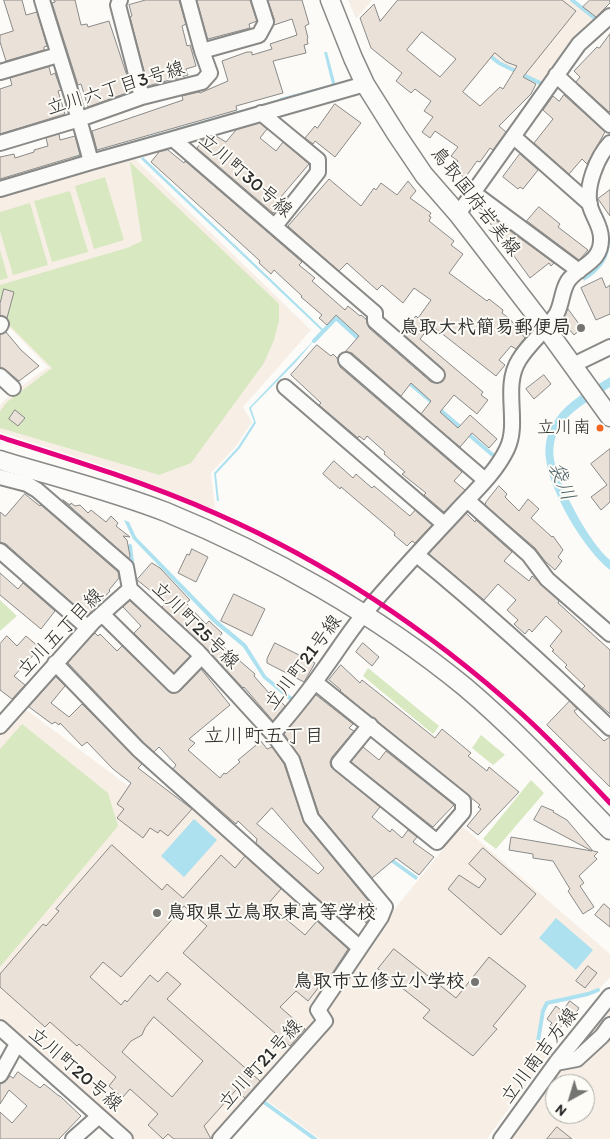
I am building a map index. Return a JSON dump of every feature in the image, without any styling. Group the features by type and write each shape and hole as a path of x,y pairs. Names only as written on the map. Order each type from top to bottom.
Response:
{"main road":[{"name":"鳥取国府岩美線","path":"330,0 352,58 365,84 424,175 458,214 545,327 606,411"},
{"path":"0,465 117,495 173,515 292,571 401,639 470,693 516,733 610,830"}],"street":[{"path":"42,0 80,119 91,162"},
{"path":"120,0 118,5 142,97"},
{"path":"188,0 202,51"},
{"name":"立川六丁目3号線","path":"0,143 80,119 142,97 202,82 210,73 202,51 259,35 266,22 259,0"},
{"path":"458,214 579,44 610,16"},
{"path":"0,72 58,55"},
{"path":"556,75 610,126"},
{"name":"立川町30号線","path":"174,139 365,84"},
{"path":"261,113 318,160 318,172 275,226"},
{"path":"514,137 590,204"},
{"path":"0,189 174,139"},
{"name":"立川町30号線","path":"174,139 375,313 375,321 436,375"},
{"path":"590,204 589,194 594,170 600,155 610,143"},
{"path":"474,193 579,271"},
{"name":"立川町21号線","path":"220,1139 324,1021 318,1010 385,908 311,818 292,760 273,734 315,682 364,615 485,480 508,446 511,433 511,379 519,360 556,313 567,283 592,261 600,247 599,226 590,204"},
{"path":"573,366 610,347"},
{"path":"346,360 485,480"},
{"path":"0,376 13,388"},
{"path":"285,387 444,524"},
{"name":"立川町25号線","path":"0,465 37,490 126,567 130,589 202,656 273,734"},
{"path":"467,500 529,555 547,579 610,634"},
{"path":"0,551 88,628"},
{"path":"417,555 468,596 540,660 610,728"},
{"name":"立川五丁目線","path":"3,716 102,614 130,589"},
{"path":"102,614 174,685 202,656"},
{"path":"55,663 138,749 360,948"},
{"path":"315,682 370,726 463,801 463,812 437,842 340,763 370,726"},
{"name":"立川南吉方線","path":"501,1139 556,1063 610,996"},
{"path":"556,1063 577,1059 602,1036 610,1025"},
{"name":"立川町20号線","path":"0,1028 125,1139"},
{"path":"0,1075 17,1044"},
{"path":"74,1139 99,1116"}],"shaded area":[{"path":"348,0 372,0 356,19"},
{"path":"423,0 570,0 596,21 543,84 497,61"},
{"path":"133,157 311,330 243,407 252,422 236,446 211,473 215,507 213,509 113,469 0,432 0,405 16,390 48,367 0,318 0,198"},
{"name":"鳥取県立鳥取東高等学校","path":"24,708 151,803 180,819 196,807 353,946 318,1021 213,1139 133,1139 0,1021 0,735"},
{"name":"鳥取市立修立小学校","path":"462,826 610,954 610,977 600,988 589,993 546,1002 540,1018 536,1042 548,1054 487,1139 320,1139 265,1099 331,1022 326,1009 393,911"},
{"path":"610,1009 610,1139 510,1139 545,1092 545,1124 595,1124 595,1074 559,1074"}],"green space":[{"path":"130,162 279,304 279,320 274,340 264,363 191,463 159,475 0,428 0,411 7,402 52,368 0,316 0,285 127,248 142,241"},
{"path":"105,177 124,240 94,249 75,186"},
{"path":"70,191 88,252 52,262 34,201"},
{"path":"30,203 48,265 13,275 0,231 0,212"},
{"path":"0,250 8,278 0,280"},
{"path":"0,600 17,616 0,631"},
{"path":"368,668 439,726 433,734 363,676"},
{"path":"22,724 108,793 118,826 0,967 0,749"},
{"path":"481,735 505,755 493,765 472,748"},
{"path":"531,780 544,793 496,849 483,839"}],"water":[{"path":"324,52 327,52 336,86 293,98 292,95 332,84"},
{"path":"283,98 284,100 102,153 101,150"},
{"path":"78,157 79,160 0,183 0,180"},
{"path":"143,157 324,330 322,331 141,159"},
{"path":"606,238 610,239 610,246 606,259 595,273 584,281 582,276"},
{"path":"317,337 296,362 251,408 256,423 240,448 216,474 219,501 217,501 214,473 238,447 254,422 249,408"},
{"path":"610,377 610,387 574,411 562,424 556,435 553,451 558,475 563,487 585,529 610,560 610,570 600,561 579,535 561,503 549,472 545,449 554,422 565,408 579,396"},
{"path":"124,520 129,522 136,537 217,620 246,644 266,676 297,701 294,704 263,678 243,647 214,623 133,539"},
{"path":"303,706 319,732 368,841 418,877 416,880 367,845 311,726 300,709"},
{"path":"194,819 217,840 184,877 161,856"},
{"path":"556,918 593,950 576,970 539,938"}],"building":[{"path":"4,0 22,0 26,15 37,12 47,46 44,47 44,50 6,61 0,42 0,35 13,31"},
{"path":"54,0 75,0 81,25 87,24 88,27 109,21 132,91 88,107 81,84 78,85 52,3 55,2"},
{"path":"146,0 179,0 186,24 182,26 187,46 190,45 196,66 186,69 188,75 148,86 130,17 132,16 129,5"},
{"path":"197,0 250,0 257,21 249,24 250,28 208,39"},
{"path":"268,0 302,0 309,24 305,26 308,38 308,44 304,45 306,53 273,61 283,93 236,106 237,110 97,150 92,131 183,100 182,96 200,93 228,81 222,61 247,52 252,52 252,55 272,49 270,44 297,35 292,19 274,25"},
{"path":"398,0 562,0 576,11 523,77 536,84 531,94 499,126 506,132 493,150 490,148 480,162 477,161 465,178 452,169 458,161 451,156 458,147 435,131 430,138 422,132 433,117 424,111 431,101 415,89 411,93 396,81 402,73 371,48 360,18 374,4 380,21","holes":["422,32 456,59 440,77 407,50","495,53 506,62 517,66 503,89 500,87 480,106 463,92"]},
{"path":"590,0 610,0 610,3 596,17 583,7"},
{"path":"610,34 609,112 576,82 580,77 574,71 597,47 599,48"},
{"path":"49,67 51,75 55,73 61,90 58,91 65,114 0,134 0,89 12,85 10,78"},
{"path":"564,95 605,132 587,164 582,159 569,174 534,143 553,119 543,110 553,96 559,101"},
{"path":"335,104 361,123 335,157 315,141 313,144 305,138 315,126 317,128"},
{"path":"260,123 267,129 260,138 276,151 283,142 309,164 280,198 283,201 273,213 197,148 204,139 216,136 226,142 236,130"},
{"path":"59,134 60,140 75,136 80,155 0,179 0,157 14,154 15,158 34,152 34,150 48,146 46,138"},
{"path":"168,150 184,163 185,161 302,262 299,265 315,278 312,281 345,310 348,306 361,315 366,319 369,328 431,382 439,383 445,377 443,369 401,332 416,316 418,318 431,300 414,288 403,303 382,285 377,290 347,263 339,271 288,226 329,179 361,206 374,188 376,190 381,183 397,195 408,181 416,191 410,198 431,213 429,221 454,241 451,245 463,254 449,273 487,301 489,299 503,310 502,313 510,319 525,338 516,349 511,346 499,360 505,365 496,376 431,325 420,339 483,392 481,395 488,400 477,414 454,395 440,412 458,428 470,415 497,439 489,448 472,433 460,447 421,414 431,401 411,383 401,396 352,353 345,352 359,336 336,315 327,325 319,318 322,315 274,270 271,274 259,263 260,261 151,162 159,152"},
{"path":"520,154 538,170 523,189 520,187 518,189 503,177"},
{"path":"610,190 610,216 598,199"},
{"path":"539,207 560,224 558,227 588,250 579,260 527,221"},
{"path":"491,217 554,263 551,266 549,263 530,278 487,219"},
{"path":"602,278 606,288 610,285 610,314 596,320 581,288"},
{"path":"4,289 14,292 7,318 0,315 0,304"},
{"path":"568,309 582,328 574,335 562,321"},
{"path":"6,332 21,350 39,366 19,381 0,367 0,335"},
{"path":"317,345 331,356 333,354 337,358 340,367 462,472 454,481 465,490 444,512 424,495 426,493 402,474 405,472 384,454 385,452 367,436 364,440 359,436 358,438 319,405 321,403 291,375"},
{"path":"544,375 551,384 534,399 526,389"},
{"path":"15,410 25,418 18,426 9,419"},
{"path":"610,449 610,502 601,510 591,497 607,485 591,464"},
{"path":"334,461 353,478 356,474 372,488 374,486 410,516 415,510 432,525 415,543 412,541 407,546 394,535 395,533 323,474"},
{"path":"499,486 507,494 505,497 519,511 528,499 539,509 531,518 553,536 563,550 558,557 562,561 555,570 535,548 485,505"},
{"path":"25,494 41,505 118,572 119,578 110,591 87,616 6,544 0,542 0,512 5,516"},
{"path":"63,500 70,505 71,503 75,506 80,505 88,513 91,510 106,522 111,516 118,523 116,526 130,537 123,536 127,540 129,558"},
{"path":"466,513 512,552 504,561 529,581 532,576 538,581 559,601 558,603 610,650 610,714 582,689 585,686 565,667 567,665 552,651 554,650 550,646 562,631 546,616 532,632 529,629 525,634 514,624 518,620 507,610 516,600 498,584 484,600 429,554"},
{"path":"192,549 208,557 196,582 178,573 187,554 189,555"},
{"path":"152,563 160,568 190,600 186,603 206,624 209,621 222,633 217,641 255,674 254,676 269,693 271,691 285,706 273,721 244,687 162,607 166,603 137,580"},
{"path":"0,573 18,589 23,583 55,611 41,629 0,595"},
{"path":"234,594 265,609 252,636 221,621"},
{"path":"130,601 190,656 174,673 134,633 141,626 123,607"},
{"path":"95,633 98,636 100,634 117,651 122,646 171,693 180,691 201,669 230,705 189,739 195,743 188,750 220,778 240,762 238,760 261,741 267,749 272,747 284,764 304,823 375,909 366,923 356,909 344,922 256,843 257,839 238,821 236,824 173,769 176,765 159,747 154,752 144,743 68,663","holes":["272,808 324,868 318,874 257,824"]},
{"path":"7,636 17,646 26,636 40,648 14,676 25,685 12,699 0,690 0,644"},
{"path":"275,643 315,663 304,682 267,663"},
{"path":"363,643 379,657 372,666 356,652"},
{"path":"341,665 360,683 362,680 435,738 442,729 471,753 468,756 487,771 489,767 519,792 478,835 467,826 481,809 478,807 480,805 329,680"},
{"path":"56,677 65,686 51,703 69,717 82,704 142,764 138,768 192,809 168,836 160,830 158,833 150,828 143,838 117,818 124,809 117,804 131,783 113,769 87,742 82,746 60,723 59,725 55,722 52,724 29,707"},
{"path":"316,695 353,724 349,728 354,731 332,757 331,767 380,807 372,817 390,832 392,829 402,838 408,830 417,837 413,842 434,857 419,875 396,858 372,878 319,814 300,757 284,734"},
{"path":"570,701 577,709 574,711 577,715 604,741 610,737 610,787 547,725"},
{"path":"363,747 379,760 386,751 454,805 433,827 351,762"},
{"path":"542,806 554,811 567,820 593,851 598,852 594,856 597,859 579,876 584,883 580,886 594,907 583,914 568,891 570,889 553,861 533,858 533,854 509,850 511,837 592,851 534,820"},
{"path":"112,845 162,890 167,884 183,898 221,855 235,868 245,856 281,889 268,904 305,935 317,921 348,949 322,989 319,987 308,1001 296,991 280,1007 305,1029 290,1046 183,953 207,926 184,906 121,977 103,962 90,977 121,1005 125,1000 127,1002 150,975 158,982 167,972 181,984 167,999 260,1081 245,1098 236,1090 204,1126 211,1139 174,1139 168,1134 163,1139 148,1125 158,1114 130,1089 122,1098 109,1086 116,1077 79,1044 77,1046 50,1022 45,1027 0,987 0,974 43,924 46,926 59,911 56,909","holes":["154,1017 203,1061 172,1097 122,1052 131,1041 142,1035"]},
{"path":"483,848 536,894 501,935 448,889 459,875 479,888 486,879 469,864"},
{"path":"604,904 610,909 610,927 595,915"},
{"path":"394,949 456,998 489,957 526,986 493,1026 497,1029 473,1056 423,1018 430,1010 378,969"},
{"path":"588,966 597,973 585,988 576,981"},
{"path":"570,1001 579,1008 573,1018 571,1016 557,1031 550,1025 552,1023 547,1019 556,1006 562,1011"},
{"path":"18,1072 40,1088 44,1084 81,1116 59,1139 0,1139 0,1112 12,1123 27,1106 9,1090 0,1104 0,1084 5,1082 10,1076 13,1078"},
{"path":"557,1127 572,1139 547,1139"}],"waterway":[{"path":"572,0 597,20"},
{"path":"489,55 499,63 542,84"},
{"path":"281,100 296,96"},
{"path":"74,159 106,151"},
{"path":"314,341 336,318 361,341"},
{"path":"408,382 433,403"},
{"path":"438,408 495,457"},
{"path":"130,546 133,571"},
{"path":"538,1041 543,1011 547,1003 598,990"},
{"path":"261,1100 315,1139"}],"transit line":[{"path":"0,437 110,472 191,503 259,533 339,577 415,628 488,684 545,736 610,803"}],"place":[{"name":"鳥取大杙簡易郵便局","path":"581,328"},
{"name":"立川南","path":"600,428"},
{"name":"鳥取県立鳥取東高等学校","path":"157,913"},
{"name":"鳥取市立修立小学校","path":"475,982"}],"district":[{"name":"立川町五丁目","path":"264,737"}],"water label":[{"name":"袋川","path":"561,482"}]}
